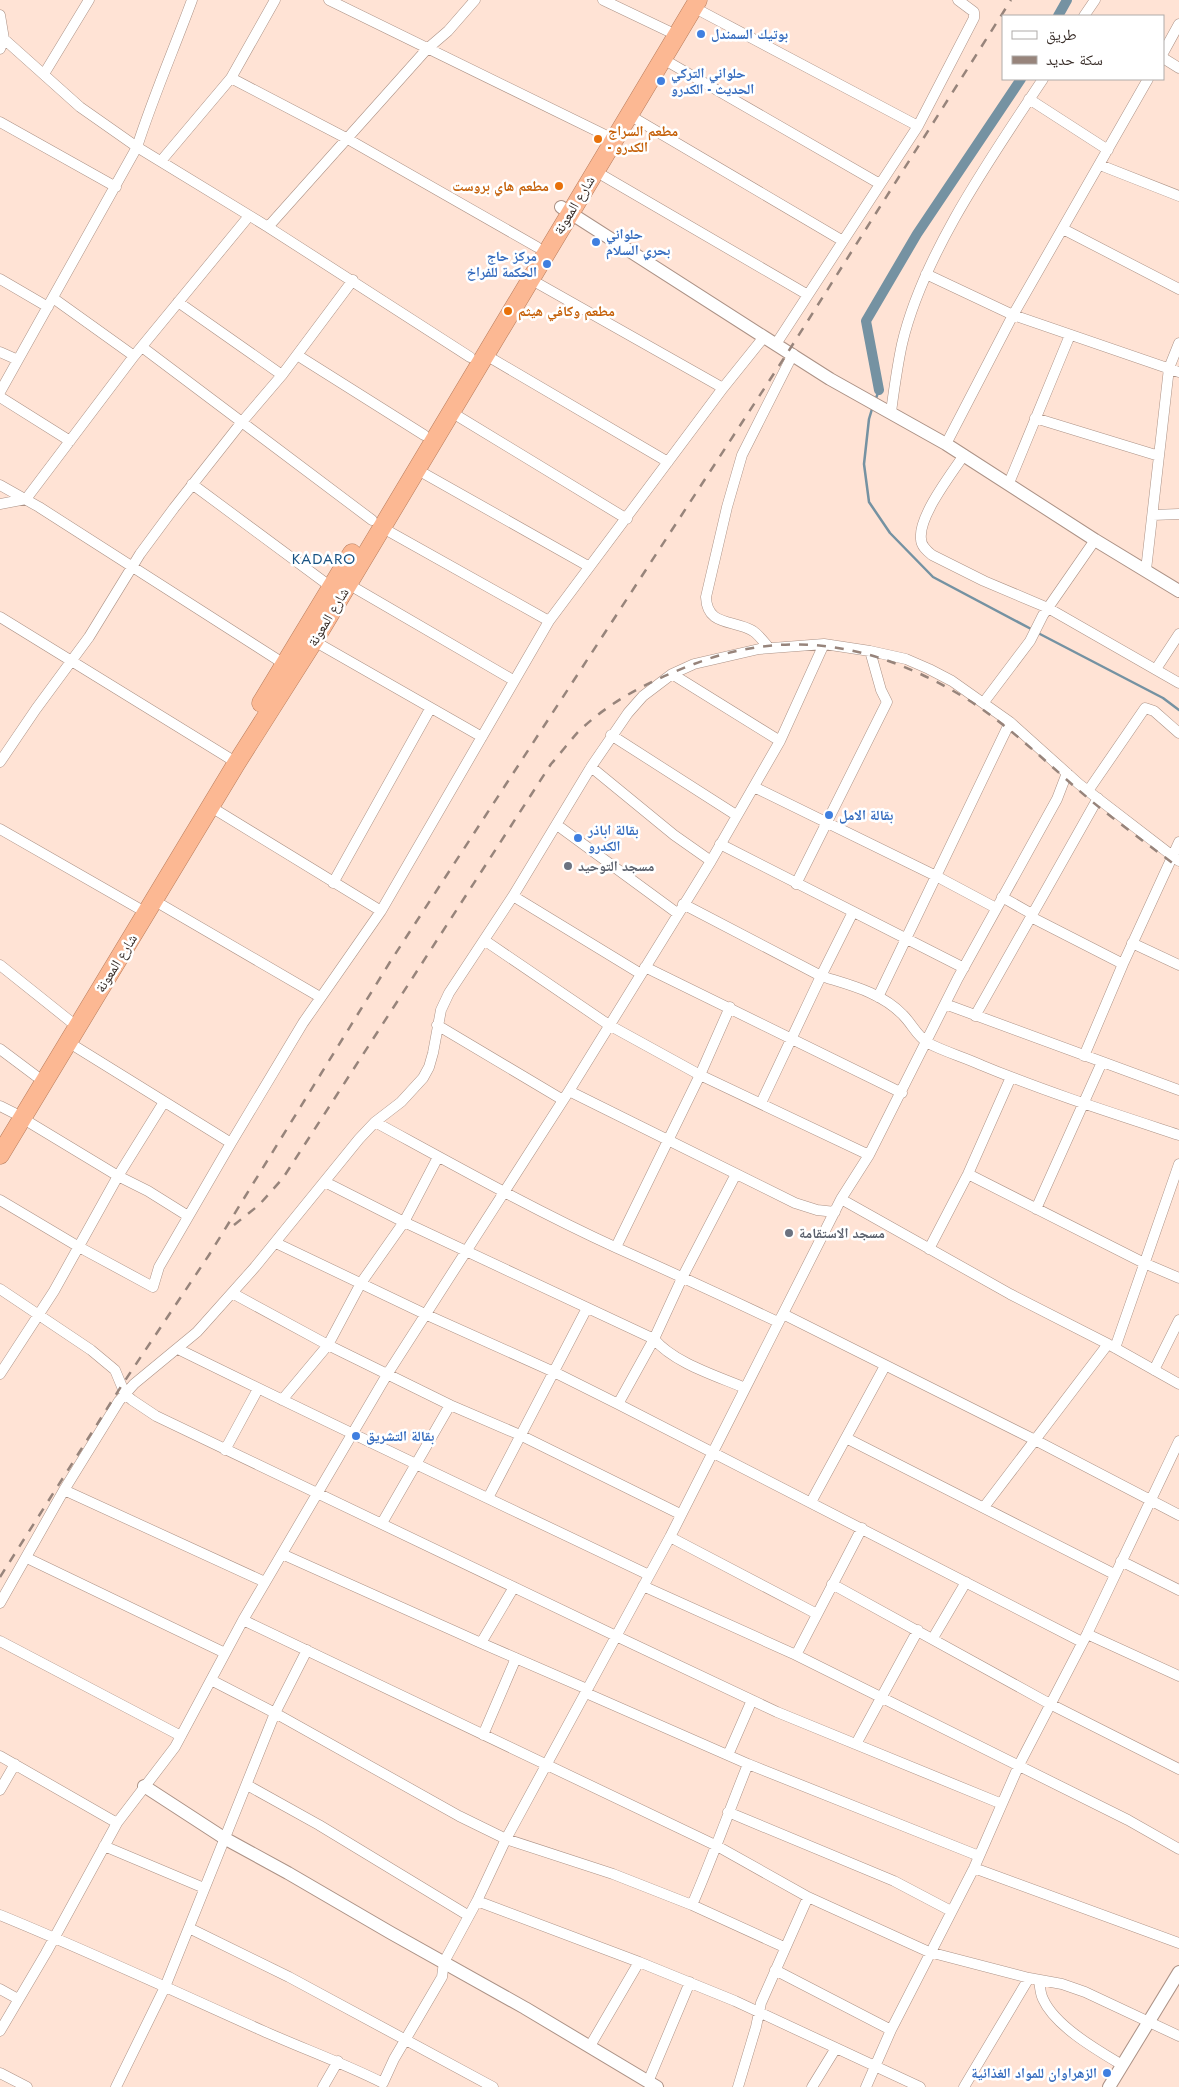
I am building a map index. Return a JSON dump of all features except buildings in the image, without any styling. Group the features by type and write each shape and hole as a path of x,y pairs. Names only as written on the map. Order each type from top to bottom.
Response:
{"highway":[{"name":"شارع المعونة","path":"0,1155 12,1112 68,1042 155,901 211,807 289,668 391,500 424,435 530,279 605,135 668,31 692,2"},
{"name":"شارع المعونة","path":"391,500 416,469 451,412 477,356 537,247 595,171 663,59 692,2"},
{"name":"شارع المعونة","path":"0,1135 12,1112 70,1021 229,758 289,668 314,641 339,586"}],"street":[{"path":"44,74 89,0"},
{"path":"0,392 116,187 137,146 151,104 192,0"},
{"path":"161,162 231,78 275,0"},
{"path":"328,0 605,135"},
{"path":"268,227 427,49 448,31 475,0"},
{"path":"603,0 668,31"},
{"path":"776,344 918,126 974,18 974,12 958,0"},
{"path":"1085,15 1095,0"},
{"path":"692,2 918,126"},
{"path":"0,15 2,44 44,74 80,107 137,146 477,356 668,462"},
{"path":"1164,51 1179,24"},
{"path":"663,59 880,184"},
{"path":"1164,59 1179,68"},
{"path":"231,78 346,138 537,247"},
{"path":"886,410 902,344 926,274 972,189 1042,80"},
{"path":"946,444 1013,315 1147,80"},
{"path":"1029,100 1108,150"},
{"path":"629,115 843,241"},
{"path":"0,122 116,187"},
{"path":"1100,165 1179,196"},
{"path":"595,171 808,295"},
{"path":"565,210 764,338 1010,483 1095,540 1179,591"},
{"path":"0,504 26,499 134,356 249,216"},
{"path":"1063,229 1179,289"},
{"path":"926,274 1013,315 1174,370"},
{"path":"0,279 48,307"},
{"path":"530,279 723,388"},
{"path":"0,762 99,622 132,568 192,484 282,375 352,280"},
{"path":"53,298 134,356"},
{"path":"178,302 282,375"},
{"path":"1010,483 1070,335"},
{"path":"0,1200 79,1247 153,1287 159,1268 230,1143 320,997 381,911 513,680 549,621 588,566 627,519 723,388 764,338"},
{"path":"1146,570 1158,456 1179,343"},
{"path":"142,347 377,523 549,621"},
{"path":"0,352 18,360"},
{"path":"769,648 751,630 722,621 710,614 706,606 706,597 727,507 742,455 793,354"},
{"path":"297,355 424,435"},
{"path":"0,397 70,441"},
{"path":"451,412 627,519"},
{"path":"1035,418 1158,456"},
{"path":"964,455 930,508 922,528 921,542 932,555 1046,611 1179,683"},
{"path":"416,469 588,566"},
{"path":"192,484 339,586 513,680"},
{"path":"0,485 26,499 289,668"},
{"path":"1153,515 1179,514"},
{"path":"984,702 1030,641 1046,611 1095,540"},
{"path":"0,617 229,758"},
{"path":"1156,669 1179,634"},
{"path":"314,641 482,737"},
{"path":"0,2031 117,1823 175,1747 243,1620 388,1373 503,1191 569,1091 680,908 711,861 780,740 824,644"},
{"path":"0,1602 101,1428 125,1394 197,1332 276,1243 374,1122 401,1102 423,1078 429,1068 437,1024 449,993 513,896 611,735 643,696 672,674 694,664 769,648 824,644 906,659 929,669 984,702 1010,722 1067,773 1175,858"},
{"path":"796,884 886,702 870,651"},
{"path":"672,674 780,740"},
{"path":"1088,790 1145,708 1154,711 1179,733"},
{"path":"333,883 430,709"},
{"path":"878,997 1010,722"},
{"path":"611,735 736,815"},
{"path":"591,767 662,825 711,861"},
{"path":"0,1915 264,2031 338,2061 385,2086 405,2039 442,1977 444,1962 477,1901 506,1839 670,1537 834,1212 869,1155 902,1093 944,1004 1057,799 1067,773"},
{"path":"754,787 936,876 996,908"},
{"path":"975,1016 1098,798"},
{"path":"211,807 381,911"},
{"path":"557,825 680,908 821,976 864,990 878,997 903,1015 914,1030 927,1042 1011,1077 1179,1135"},
{"path":"0,829 138,908"},
{"path":"1084,1056 1132,943 1175,858 1179,842"},
{"path":"720,844 964,968"},
{"path":"513,896 643,971 730,1008 902,1093"},
{"path":"1002,898 1031,916 1123,964"},
{"path":"155,901 320,997"},
{"path":"761,1103 853,912"},
{"path":"484,940 609,1025 700,1075 869,1155"},
{"path":"1132,943 1179,965"},
{"path":"0,965 70,1021"},
{"path":"944,1004 1179,1090"},
{"path":"616,1247 669,1140 730,1008"},
{"path":"437,1024 563,1100"},
{"path":"68,1042 230,1143"},
{"path":"0,1049 36,1076"},
{"path":"1036,1209 1085,1104 1102,1062"},
{"path":"929,1250 968,1174 1011,1077"},
{"path":"569,1091 795,1203 817,1210 834,1212"},
{"path":"0,1374 39,1315 118,1176 164,1102"},
{"path":"12,1112 188,1216"},
{"path":"374,1122 503,1191 616,1247 885,1366 1035,1440 1179,1515"},
{"path":"282,1400 328,1345 361,1283 404,1222 438,1157"},
{"path":"984,1507 1111,1346 1177,1176 1179,1164"},
{"path":"618,1404 654,1339 683,1276 736,1174"},
{"path":"968,1174 1144,1263 1179,1278"},
{"path":"325,1182 404,1222 654,1339 667,1351 691,1364 745,1388"},
{"path":"841,1199 929,1250 1179,1384"},
{"path":"276,1243 426,1315 554,1372 966,1582 1084,1638 1179,1676"},
{"path":"0,1289 115,1370 125,1394 156,1416 752,1700 1002,1804"},
{"path":"232,1293 328,1345 450,1405 520,1435 680,1514"},
{"path":"488,1498 587,1308"},
{"path":"1154,1370 1176,1337 1179,1320"},
{"path":"178,1349 352,1435 649,1575"},
{"path":"811,1502 885,1366"},
{"path":"225,1450 258,1389"},
{"path":"382,1523 450,1405"},
{"path":"846,1438 1114,1574"},
{"path":"866,2087 929,1952 974,1868 1019,1765 1084,1638 1179,1442"},
{"path":"64,1490 265,1582"},
{"path":"796,1655 862,1528"},
{"path":"670,1537 817,1614"},
{"path":"282,1554 748,1764 979,1856"},
{"path":"27,1558 225,1653"},
{"path":"1120,1561 1179,1590"},
{"path":"933,1638 966,1582"},
{"path":"832,1584 1050,1704 1179,1769"},
{"path":"644,1586 796,1655 1128,1820 1179,1849"},
{"path":"481,1643 514,1587"},
{"path":"243,1620 717,1846 808,1898 929,1952 1034,1979 1062,1984 1085,1992 1179,2036"},
{"path":"856,1744 918,1630"},
{"path":"0,1641 181,1736"},
{"path":"116,2087 165,1987 275,1712 307,1650"},
{"path":"483,1735 516,1658"},
{"path":"211,1680 275,1712 451,1811 506,1839 613,1874 692,1905 784,1947"},
{"path":"728,1755 752,1700"},
{"path":"0,1756 117,1823"},
{"path":"0,1790 15,1764"},
{"path":"692,1905 748,1764"},
{"path":"247,1785 318,1825 469,1916"},
{"path":"144,1786 224,1838 590,2046 654,2086 690,1982"},
{"path":"728,1812 894,1881 951,1911"},
{"path":"104,1846 204,1888"},
{"path":"974,1868 1179,1943"},
{"path":"738,2087 761,2003 784,1947 808,1898"},
{"path":"477,1901 690,1982 760,2012 920,2087"},
{"path":"189,1928 289,1977 493,2087"},
{"path":"590,2046 639,1962"},
{"path":"774,1970 891,2030"},
{"path":"1109,2087 1179,1972"},
{"path":"1034,1979 1042,1998 1058,2019 1095,2049 1122,2065"},
{"path":"964,2087 1034,1979"},
{"path":"0,1989 18,1999"},
{"path":"812,2087 836,2048"},
{"path":"323,2087 338,2061"},
{"path":"0,2072 27,2087"}],"waterway":[{"path":"1059,15 1067,0"},
{"path":"879,390 866,321 917,234 1020,80"},
{"path":"875,401 879,390"},
{"path":"872,409 869,419 864,464 869,502 890,533 933,577 1033,630"},
{"path":"1038,633 1163,698 1179,710"}],"railway":[{"path":"0,1577 122,1385 209,1255 390,962 788,352 1011,0"},
{"path":"234,1225 259,1205 283,1178 551,764 578,732 604,710 648,684 694,664 731,652 767,646 802,645 836,648 870,655 904,667 937,682 986,712 1016,735 1100,808 1179,868"}],"place":[{"name":"بوتيك السمندل","path":"701,34"},
{"name":"حلواني التركي الحديث - الكدرو","path":"661,81"},
{"name":"مطعم السراج - الكدرو","path":"598,139"},
{"name":"مطعم هاي بروست","path":"559,186"},
{"name":"حلواني بحري السلام","path":"596,242"},
{"name":"مركز حاج الحكمة للفراخ","path":"547,264"},
{"name":"مطعم وكافي هيثم","path":"508,311"},
{"name":"بقالة الامل","path":"829,815"},
{"name":"بقالة اباذر الكدرو","path":"578,838"},
{"name":"مسجد التوحيد","path":"568,866"},
{"name":"مسجد الاستقامة","path":"789,1233"},
{"name":"بقالة التشريق","path":"356,1436"},
{"name":"الزهراوان للمواد الغذائية","path":"1107,2073"}],"district":[{"name":"KADARO","path":"324,559"}]}
